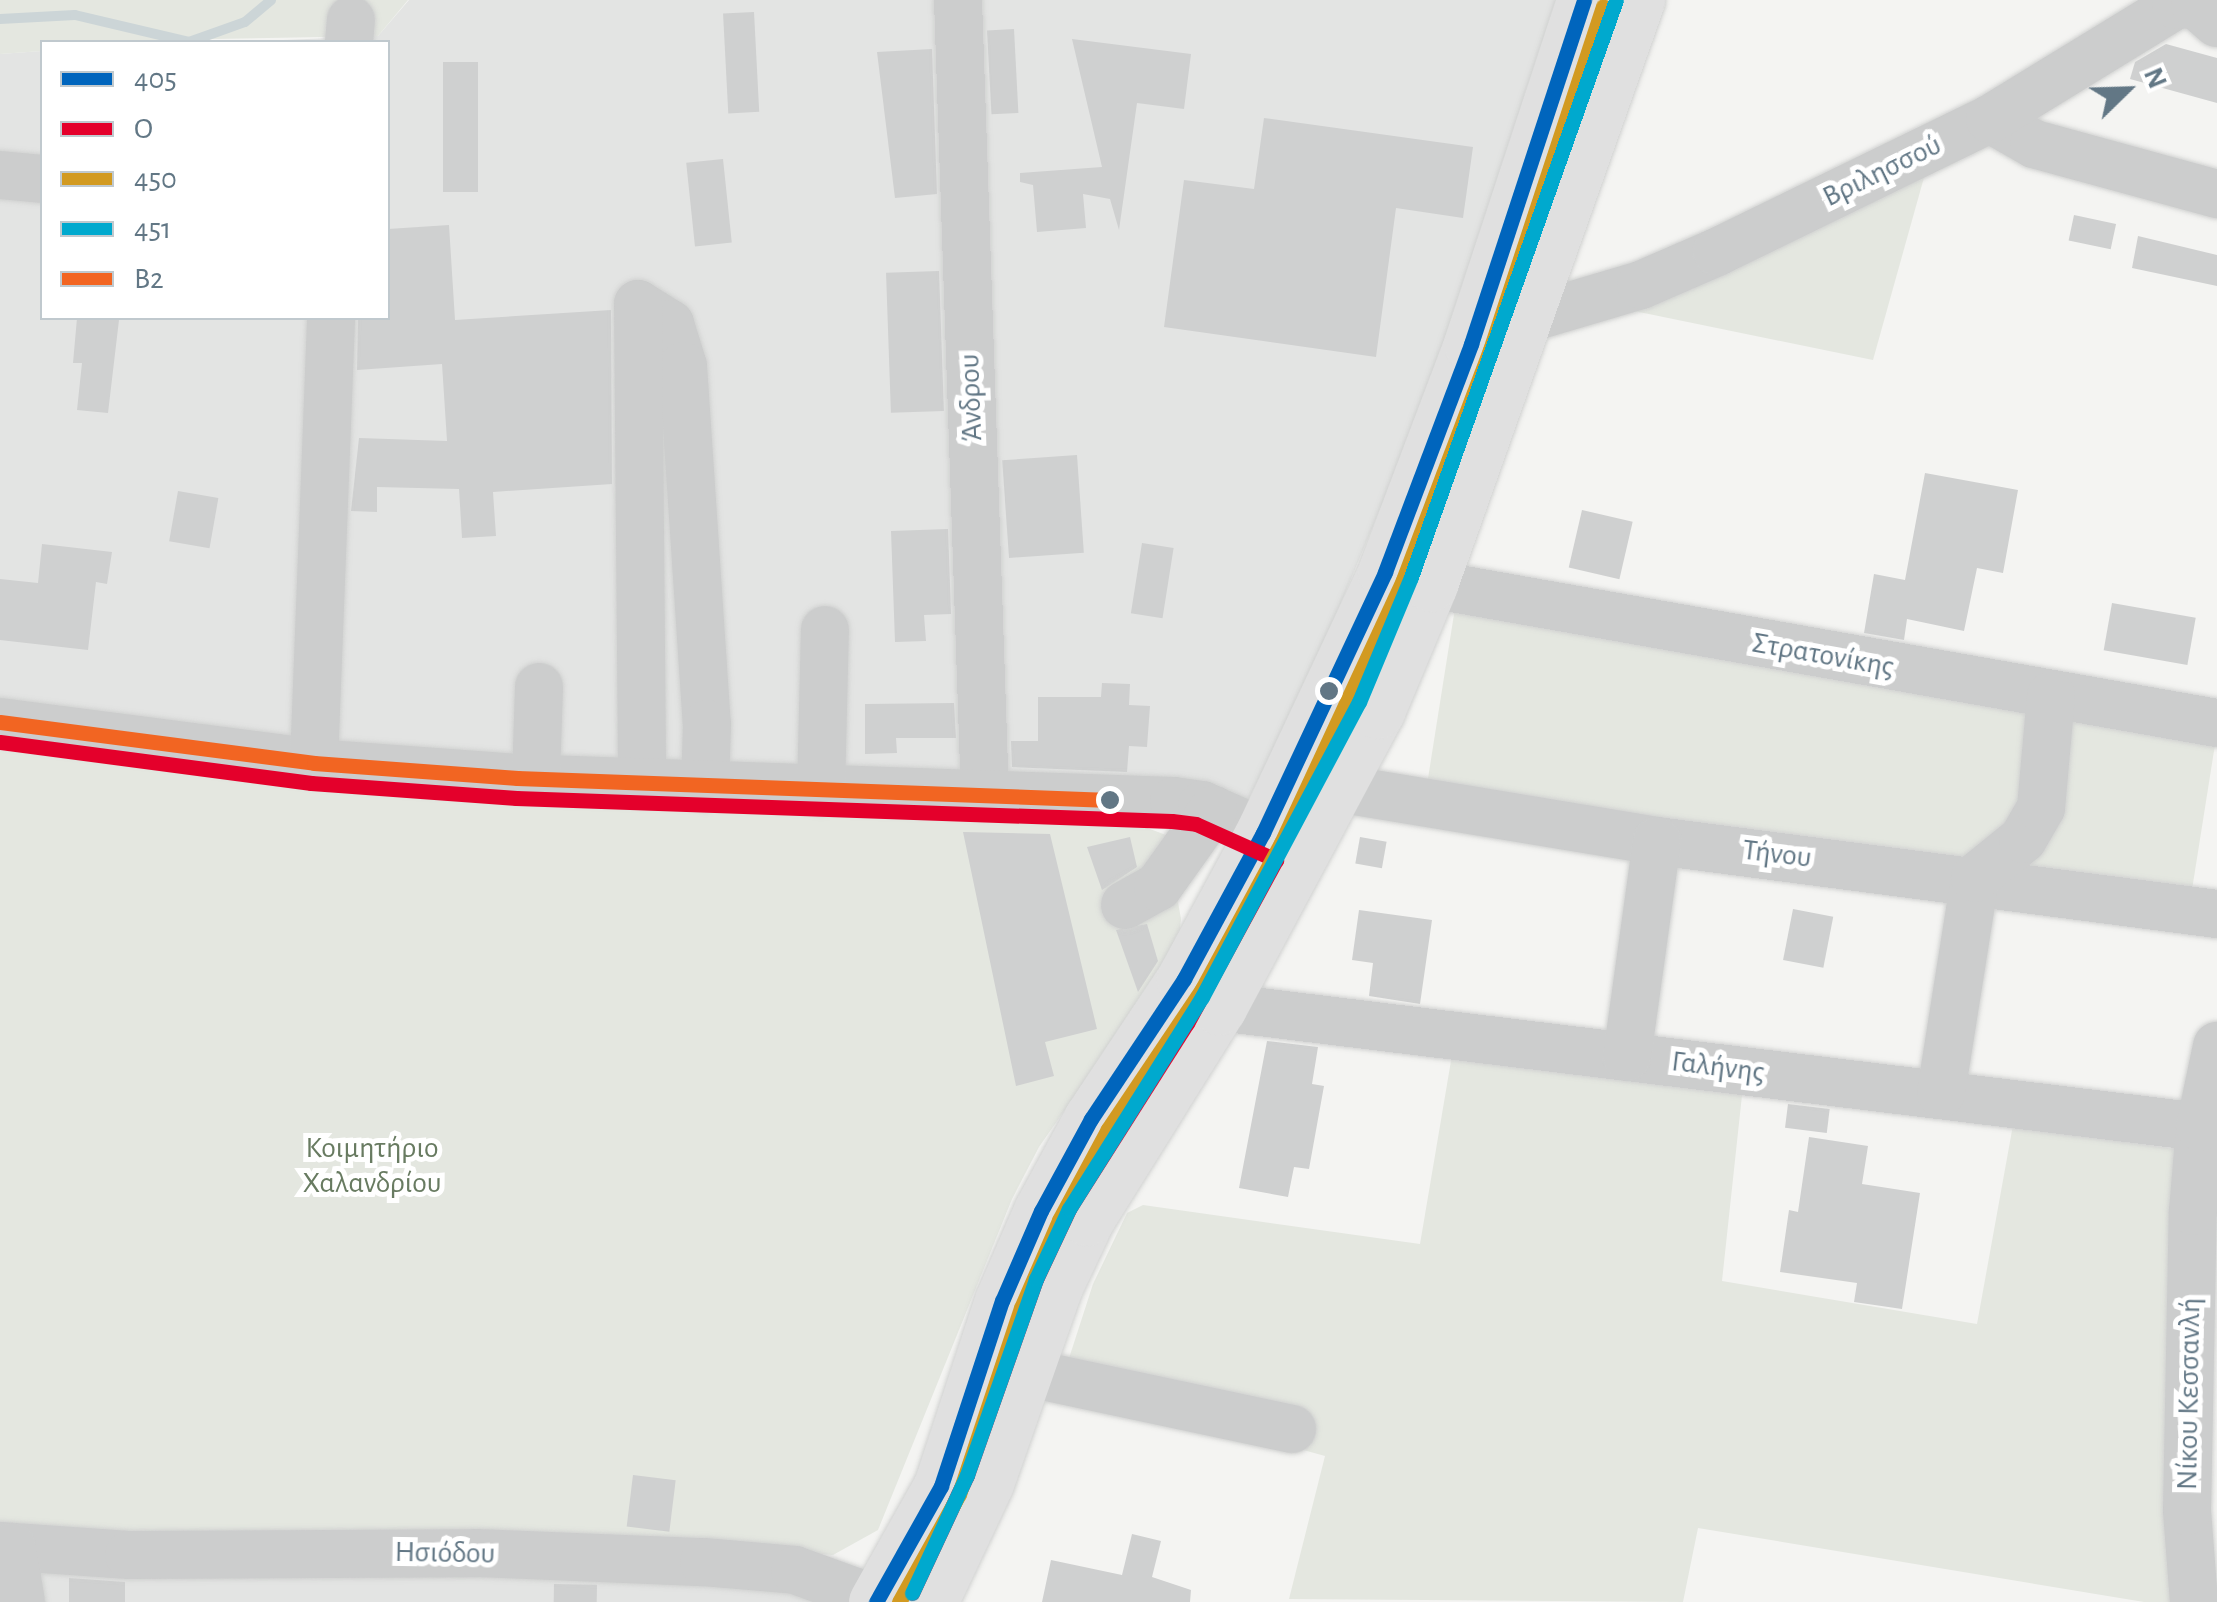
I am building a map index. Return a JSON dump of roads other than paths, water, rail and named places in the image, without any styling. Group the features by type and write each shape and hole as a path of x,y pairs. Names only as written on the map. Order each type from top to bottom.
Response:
{"main road":[{"path":"892,1601 986,1484 1024,1372 1086,1218 1218,1007 1495,292 1584,0"},
{"path":"892,1601 941,1486 1002,1301 1057,1178 1164,1014 1284,842 1337,788 1430,584 1495,292 1636,0"},
{"path":"1400,405 1436,445"}],"street":[{"name":"Άνδρου","path":"958,0 985,796"},
{"name":"Βριλησσού","path":"1495,292 1656,278 1990,119 2176,5 2195,4 2217,23"},
{"path":"1990,119 2034,144 2217,194"},
{"path":"0,175 40,179"},
{"path":"642,783 638,304 670,324 683,366 707,724 720,797"},
{"path":"314,763 331,320"},
{"name":"Στρατονίκης","path":"1430,584 2217,723"},
{"path":"821,791 825,630"},
{"path":"536,778 539,687"},
{"path":"1941,1093 1975,878 2023,839 2040,808 2051,695"},
{"path":"0,722 314,763 642,783 720,797 821,791 1174,801 1213,810 1284,842"},
{"name":"Τήνου","path":"1337,788 1657,840 1975,878 2217,914"},
{"path":"1125,905 1158,886 1213,810"},
{"path":"1628,1057 1657,840"},
{"name":"Γαλήνης","path":"1218,1007 2208,1128"},
{"name":"Νίκου Κεσσανλή","path":"2201,1592 2188,1344 2217,1046"},
{"path":"1024,1372 1292,1428"},
{"path":"6,1546 22,1602"},
{"name":"Ησιόδου","path":"6,1546 129,1555 476,1552 704,1562 795,1570 892,1601"}],"waterway":[{"path":"195,40 245,22 271,0"},
{"path":"0,19 75,15 181,40"}],"park label":[{"name":"Κοιμητήριο Χαλανδρίου","path":"372,1165"}]}
